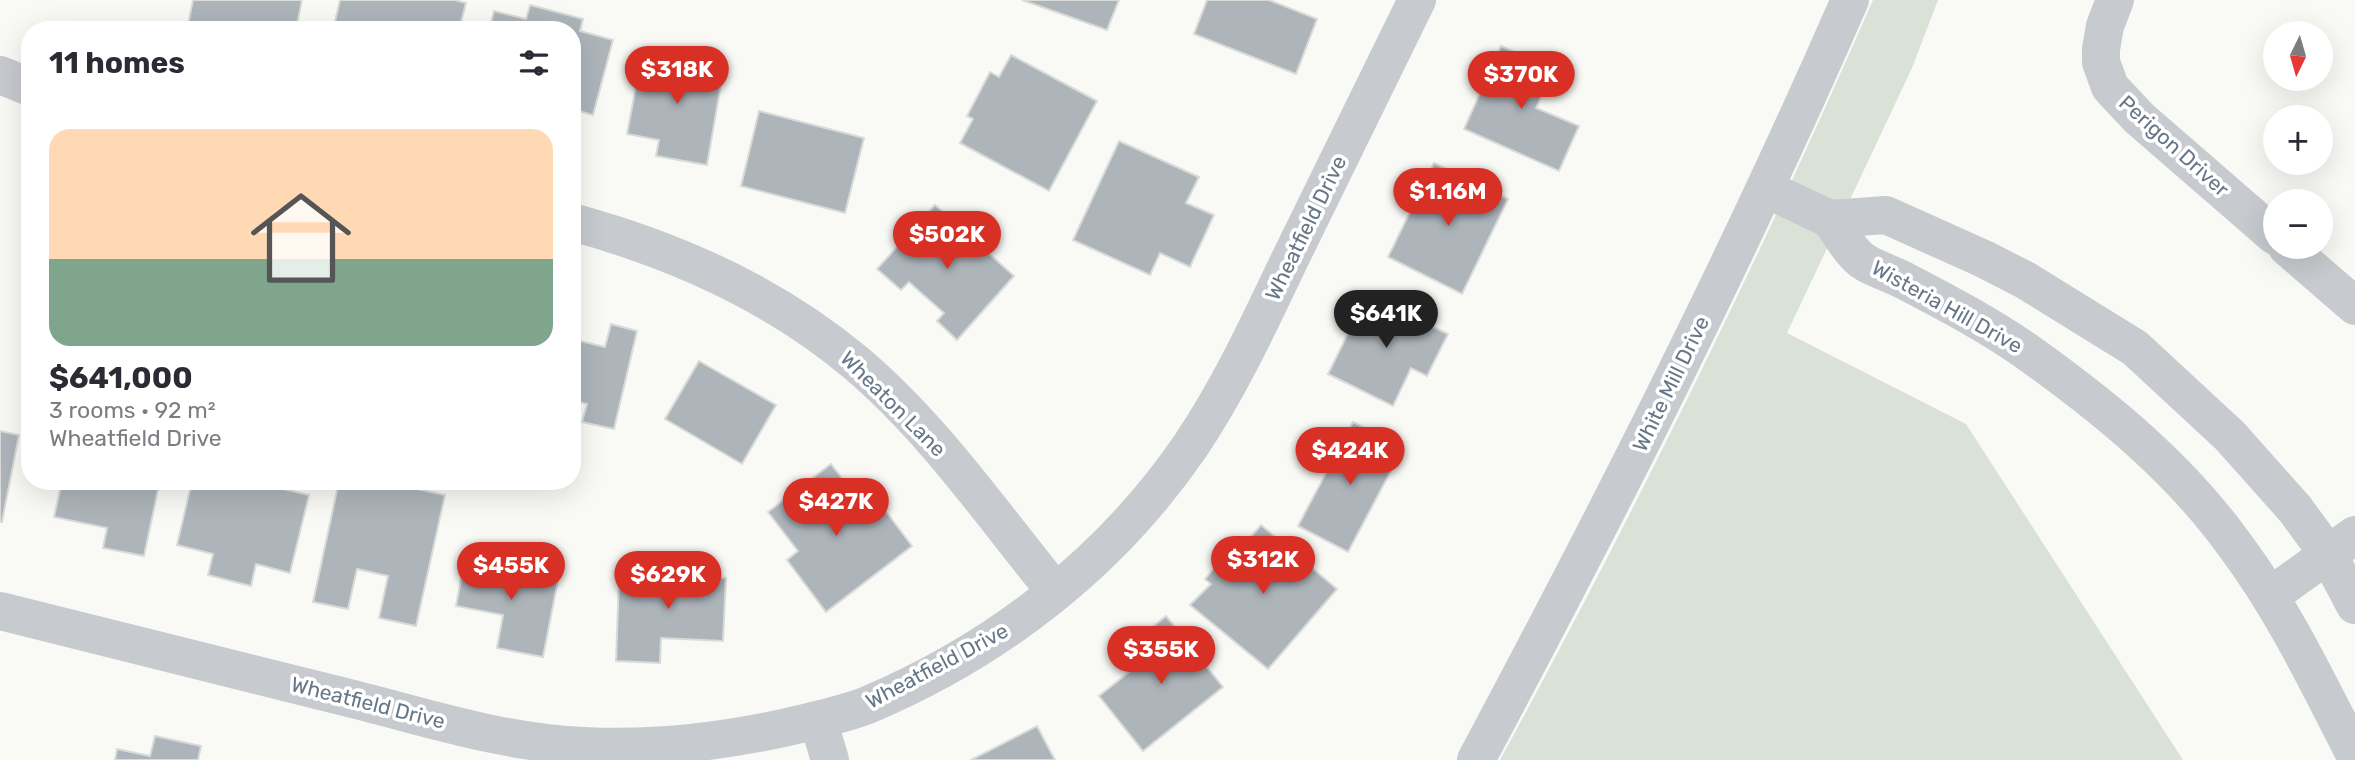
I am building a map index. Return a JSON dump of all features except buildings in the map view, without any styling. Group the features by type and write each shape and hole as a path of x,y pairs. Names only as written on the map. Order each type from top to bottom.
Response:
{"street":[{"name":"Wheatfield Drive","path":"0,611 452,724 540,742 582,746 667,746 746,736 867,706 969,654 1012,627 1102,552 1150,501 1208,419 1231,379 1417,0"},
{"name":"White Mill Drive","path":"1476,760 1617,493 1766,189 1850,0"},
{"name":"Perigon Driver","path":"2115,0 2105,26 2101,49 2101,62 2110,87 2139,117 2263,226"},
{"path":"0,75 21,83"},
{"path":"1766,189 1830,219 1886,215 2025,280 2112,331 2135,348 2230,436 2295,509 2341,545 2355,605"},
{"name":"Wisteria Hill Drive","path":"1830,219 1859,258 1986,325 2085,394 2134,435 2205,506 2270,596 2300,647 2355,755"},
{"name":"Wheaton Lane","path":"581,225 660,249 723,277 780,309 832,344 876,381 920,426 1055,591"},
{"path":"2301,259 2355,306"},
{"path":"2270,596 2341,545"},
{"path":"818,720 830,760"}],"shaded area":[{"path":"1873,0 1938,0 1912,68 1787,333 1966,424 2183,760 1500,760 1695,384 1786,193"}]}
